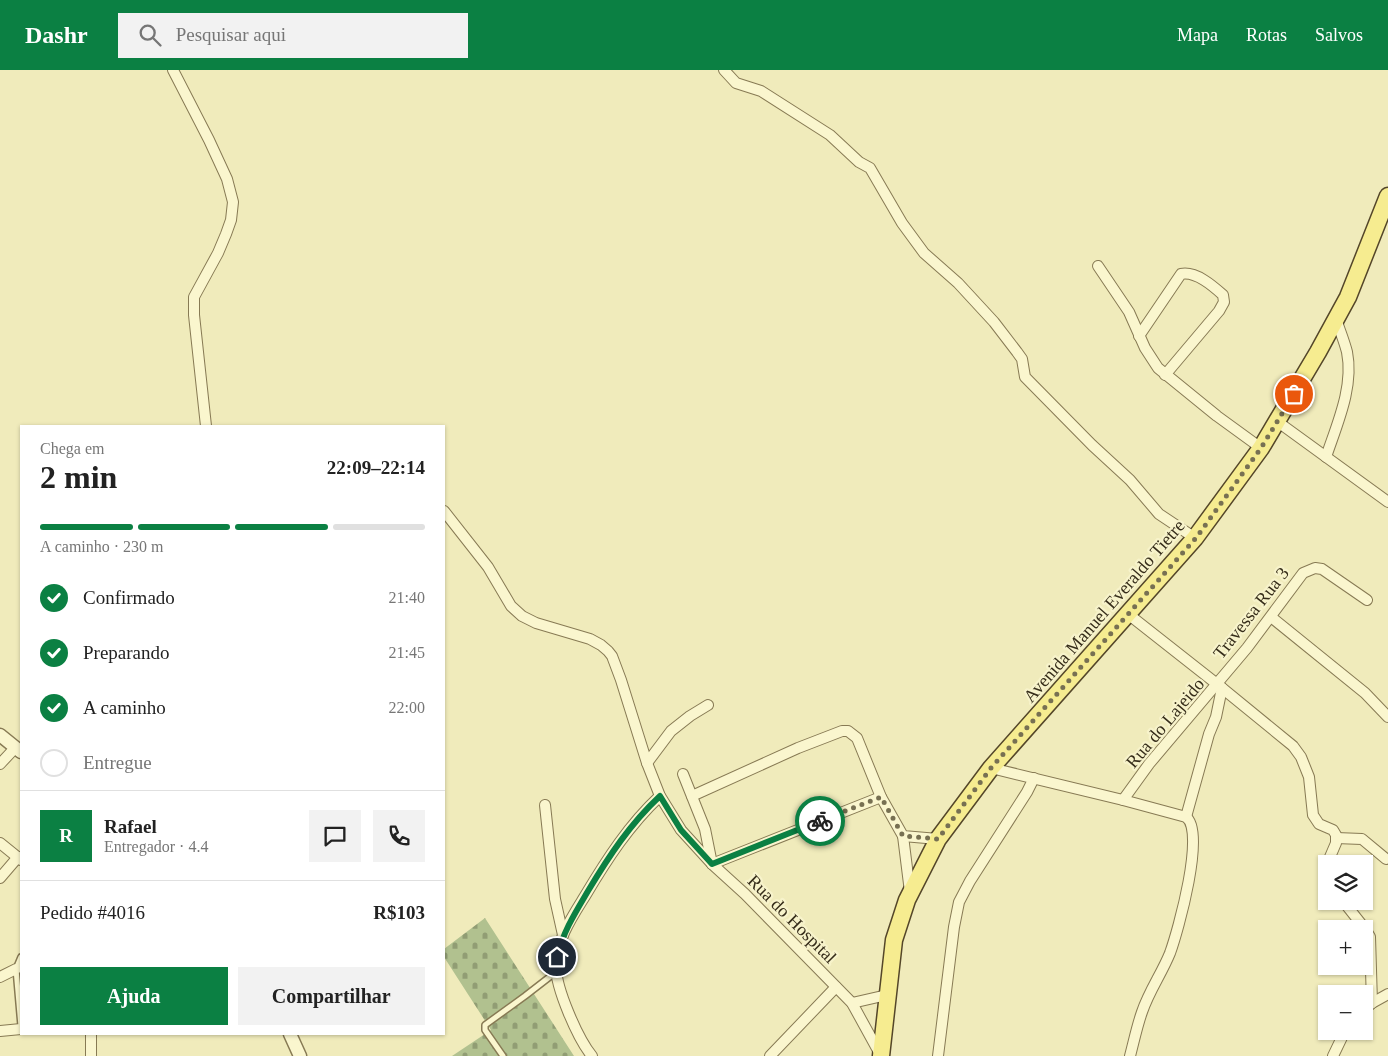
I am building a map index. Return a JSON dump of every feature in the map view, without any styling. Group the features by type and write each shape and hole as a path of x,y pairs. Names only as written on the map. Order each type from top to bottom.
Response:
{"main road":[{"name":"Avenida Manuel Everaldo Tietre","path":"881,1055 894,940 910,893 938,839 991,768 1196,538 1261,448 1278,422 1348,296 1388,196"}],"street":[{"path":"173,70 209,140 230,188 233,202 231,220 223,240 194,299 194,315 206,425"},
{"path":"724,70 736,83 761,91 830,135 859,162 870,168 902,223 919,247 929,259 958,283 994,322 1020,356 1024,375 1137,488 1159,514 1196,538"},
{"path":"1098,266 1129,312 1150,358 1165,375 1261,448"},
{"path":"1139,336 1181,274 1190,274 1199,278 1223,295 1224,302 1219,311 1165,375"},
{"path":"1326,457 1341,412 1348,379 1347,352 1336,318"},
{"path":"1278,422 1388,502"},
{"name":"Rua do Hospital","path":"445,512 488,567 511,606 522,616 536,623 590,639 608,651 619,674 647,763 660,796 681,830 712,864 745,894 852,1003 881,1055"},
{"name":"Travessa Rua 3","path":"1220,686 1303,573 1315,568 1322,569 1367,600"},
{"path":"1128,614 1220,686 1216,717 1209,734 1186,817"},
{"path":"1271,617 1365,694 1388,717"},
{"name":"Rua do Lajeido","path":"1123,800 1149,764 1220,686 1297,751 1309,777 1313,815 1319,824 1333,830 1336,838"},
{"path":"647,763 671,731 708,705"},
{"path":"692,796 798,748 842,731 848,731 855,735 881,797 903,836 910,893"},
{"path":"0,736 18,750 0,764"},
{"path":"991,768 1186,817 1191,822 1193,830 1192,861 1184,908 1169,955 1141,1013 1130,1056"},
{"path":"683,774 709,844 712,864 881,797"},
{"path":"938,1056 954,927 959,902 1034,778"},
{"path":"592,1056 582,1042 559,986 556,972 557,957 563,935 613,850 634,822 660,796"},
{"path":"545,805 555,899 563,935"},
{"path":"903,836 938,839"},
{"path":"1331,855 1336,838 1362,839 1386,859"},
{"path":"0,844 20,858 0,878"},
{"path":"1349,910 1370,937 1369,985"},
{"path":"0,978 16,969"},
{"path":"770,1056 836,987"},
{"path":"1373,1003 1388,994"},
{"path":"852,1003 887,995"},
{"path":"0,1031 20,1027"},
{"path":"91,1035 91,1056"},
{"path":"290,1035 300,1056"},
{"path":"1333,1056 1341,1040"}],"lane":[{"path":"20,960 16,969 20,1015"},
{"path":"503,1056 485,1030 485,1025 556,972"}],"green space":[{"path":"485,918 574,1056 452,1056 491,1030 445,959 445,948"}],"way so far":[{"path":"820,821 881,797 903,836 938,839 991,768 1196,538 1261,448 1294,394"}],"route":[{"path":"557,957 563,935 570,920 613,850 634,822 660,796 681,830 712,864 820,821"}]}
